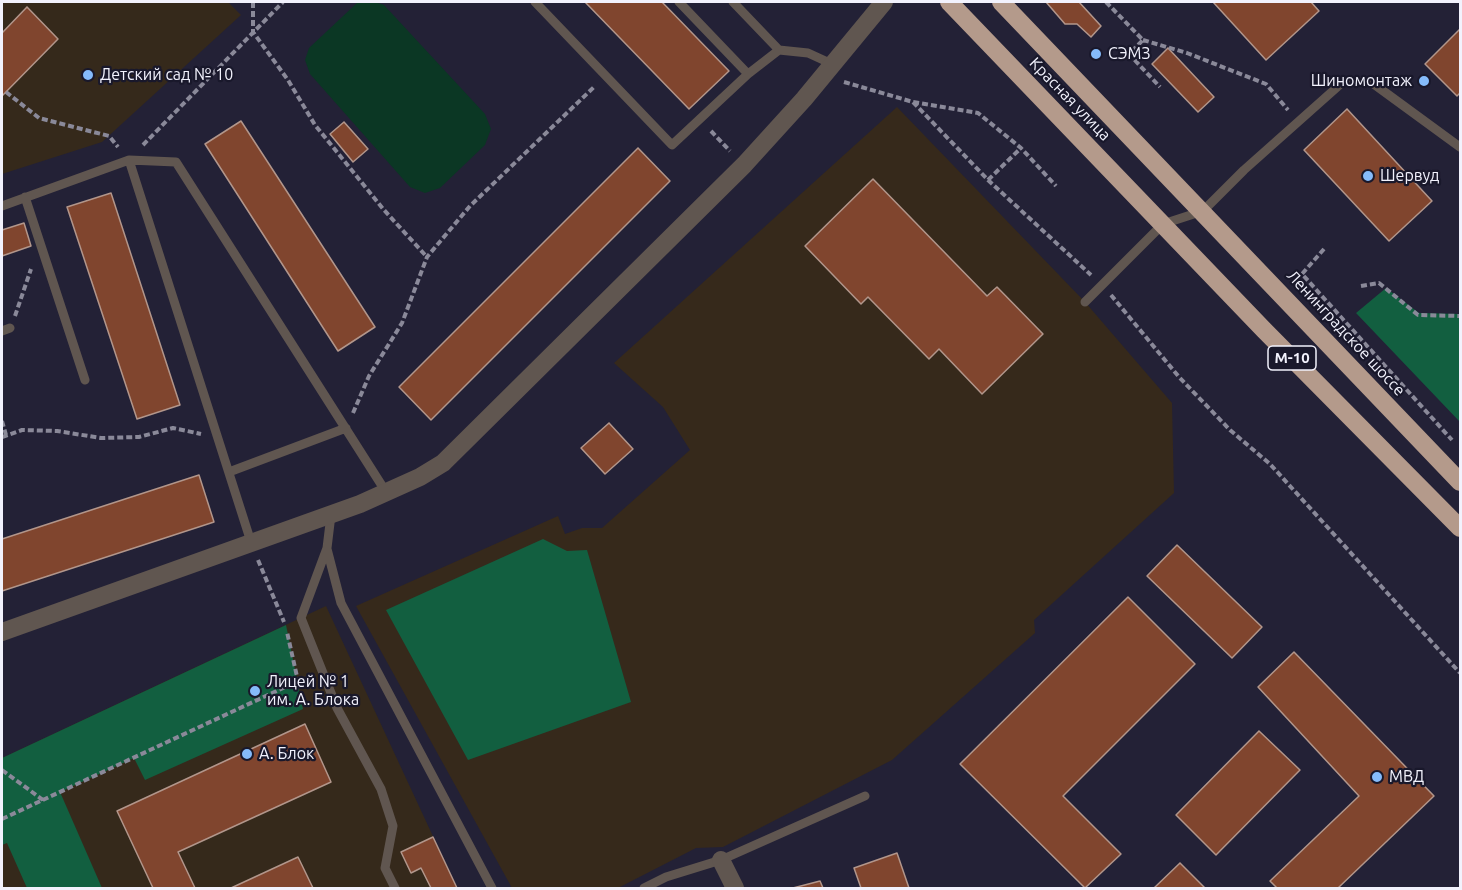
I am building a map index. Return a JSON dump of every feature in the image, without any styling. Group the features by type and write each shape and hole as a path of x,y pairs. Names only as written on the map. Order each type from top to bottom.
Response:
{"highway":[{"name":"Красная улица","path":"949,2 1163,224"},
{"name":"Красная улица","path":"1001,2 1203,211"},
{"name":"Ленинградское шоссе","path":"1203,211 1460,479"},
{"name":"М-10","path":"1163,224 1461,528"}],"street":[{"path":"2,632 331,515 420,477 443,463 744,165 884,2"},
{"path":"721,860 735,888"}],"lane":[{"path":"535,2 672,146 748,74 779,50"},
{"path":"679,2 748,74"},
{"path":"733,2 779,50 808,53 828,69"},
{"path":"1085,302 1163,224 1203,211 1344,81 1371,82 1461,147"},
{"path":"129,160 251,542"},
{"path":"2,206 129,160 176,162 386,492"},
{"path":"25,197 85,380"},
{"path":"229,472 346,428"},
{"path":"331,515 327,548 301,618 337,708 381,789 393,826 385,868 395,888"},
{"path":"327,548 341,603 492,888"},
{"path":"644,888 666,877 721,860 865,796"}],"path":[{"path":"253,2 254,32 288,80 315,125 384,210 427,257"},
{"path":"6,92 39,118 109,136 129,160 283,2"},
{"path":"1106,2 1143,40 1187,53 1266,84 1298,122"},
{"path":"1143,40 1128,54 1160,87"},
{"path":"828,69 913,102 978,113 1021,148 1056,186"},
{"path":"346,428 369,376 402,323 427,257 470,206 606,76"},
{"path":"913,102 988,180 1102,285 1179,377 1230,430 1269,464 1461,673"},
{"path":"699,120 744,165"},
{"path":"988,180 1021,148"},
{"path":"6,329 40,242"},
{"path":"1324,249 1302,274 1453,441"},
{"path":"1361,286 1379,284 1418,315 1461,316"},
{"path":"2,421 4,436 22,430 57,431 101,438 139,437 173,428 197,433 219,442"},
{"path":"2,819 298,681 286,625 251,542"},
{"path":"2,770 43,800"}],"shaded area":[{"name":"Детский сад № 10","path":"2,2 228,2 241,15 102,142 2,174"},
{"path":"897,107 1085,302 1172,403 1174,493 1034,620 1035,633 892,760 723,847 696,848 618,888 512,888 356,606 558,516 565,534 582,528 602,528 690,450 663,407 614,363"},
{"name":"Лицей № 1 им. А. Блока","path":"326,606 457,888 2,888 2,758"}],"green space":[{"path":"358,2 375,2 384,5 485,114 491,129 485,145 440,188 425,193 410,187 310,74 305,60 309,48"},
{"path":"1386,288 1419,313 1460,314 1460,422 1356,313"},
{"path":"543,539 567,551 587,550 631,702 468,760 386,610"},
{"path":"286,625 303,709 145,780 134,758 60,792 102,888 27,888 7,843 2,845 2,758"}],"building":[{"path":"585,2 662,2 729,71 689,109"},
{"path":"1046,2 1079,2 1101,26 1091,37 1077,24 1065,24"},
{"path":"1213,2 1311,2 1319,11 1266,60"},
{"path":"27,7 58,39 2,96 2,33"},
{"path":"1460,29 1460,93 1457,96 1425,64"},
{"path":"1168,48 1214,97 1198,112 1152,64"},
{"name":"Шервуд","path":"1347,109 1432,201 1389,241 1304,150"},
{"path":"241,121 375,327 338,351 205,144"},
{"path":"344,122 368,149 353,162 330,134"},
{"path":"638,148 670,181 431,420 399,387"},
{"path":"873,179 987,296 997,287 1043,334 982,394 939,349 929,359 868,297 861,304 805,246"},
{"path":"111,193 180,405 137,419 67,207"},
{"path":"24,223 31,246 2,256 2,230"},
{"path":"609,423 633,449 605,474 581,448"},
{"path":"199,475 214,522 2,591 2,539"},
{"path":"1177,545 1262,627 1232,658 1147,576"},
{"path":"1128,597 1195,664 1063,796 1121,854 1085,888 960,764"},
{"name":"МВД","path":"1294,652 1434,796 1338,888 1277,888 1270,881 1359,796 1258,687"},
{"path":"305,724 331,782 178,852 195,888 153,888 117,811"},
{"path":"1259,731 1300,770 1216,855 1176,815"},
{"path":"433,837 457,888 431,888 421,868 411,873 401,852"},
{"path":"897,853 909,888 861,888 854,868"},
{"path":"298,857 313,888 231,888"},
{"path":"1180,863 1205,888 1154,888"},
{"path":"820,881 823,888 793,888"}],"place":[{"name":"СЭМЗ","path":"1096,54"},
{"name":"Детский сад № 10","path":"88,75"},
{"name":"Шиномонтаж","path":"1424,81"},
{"name":"Шервуд","path":"1368,176"},
{"name":"Лицей № 1 им. А. Блока","path":"255,691"},
{"name":"А. Блок","path":"247,754"},
{"name":"МВД","path":"1377,777"}]}
